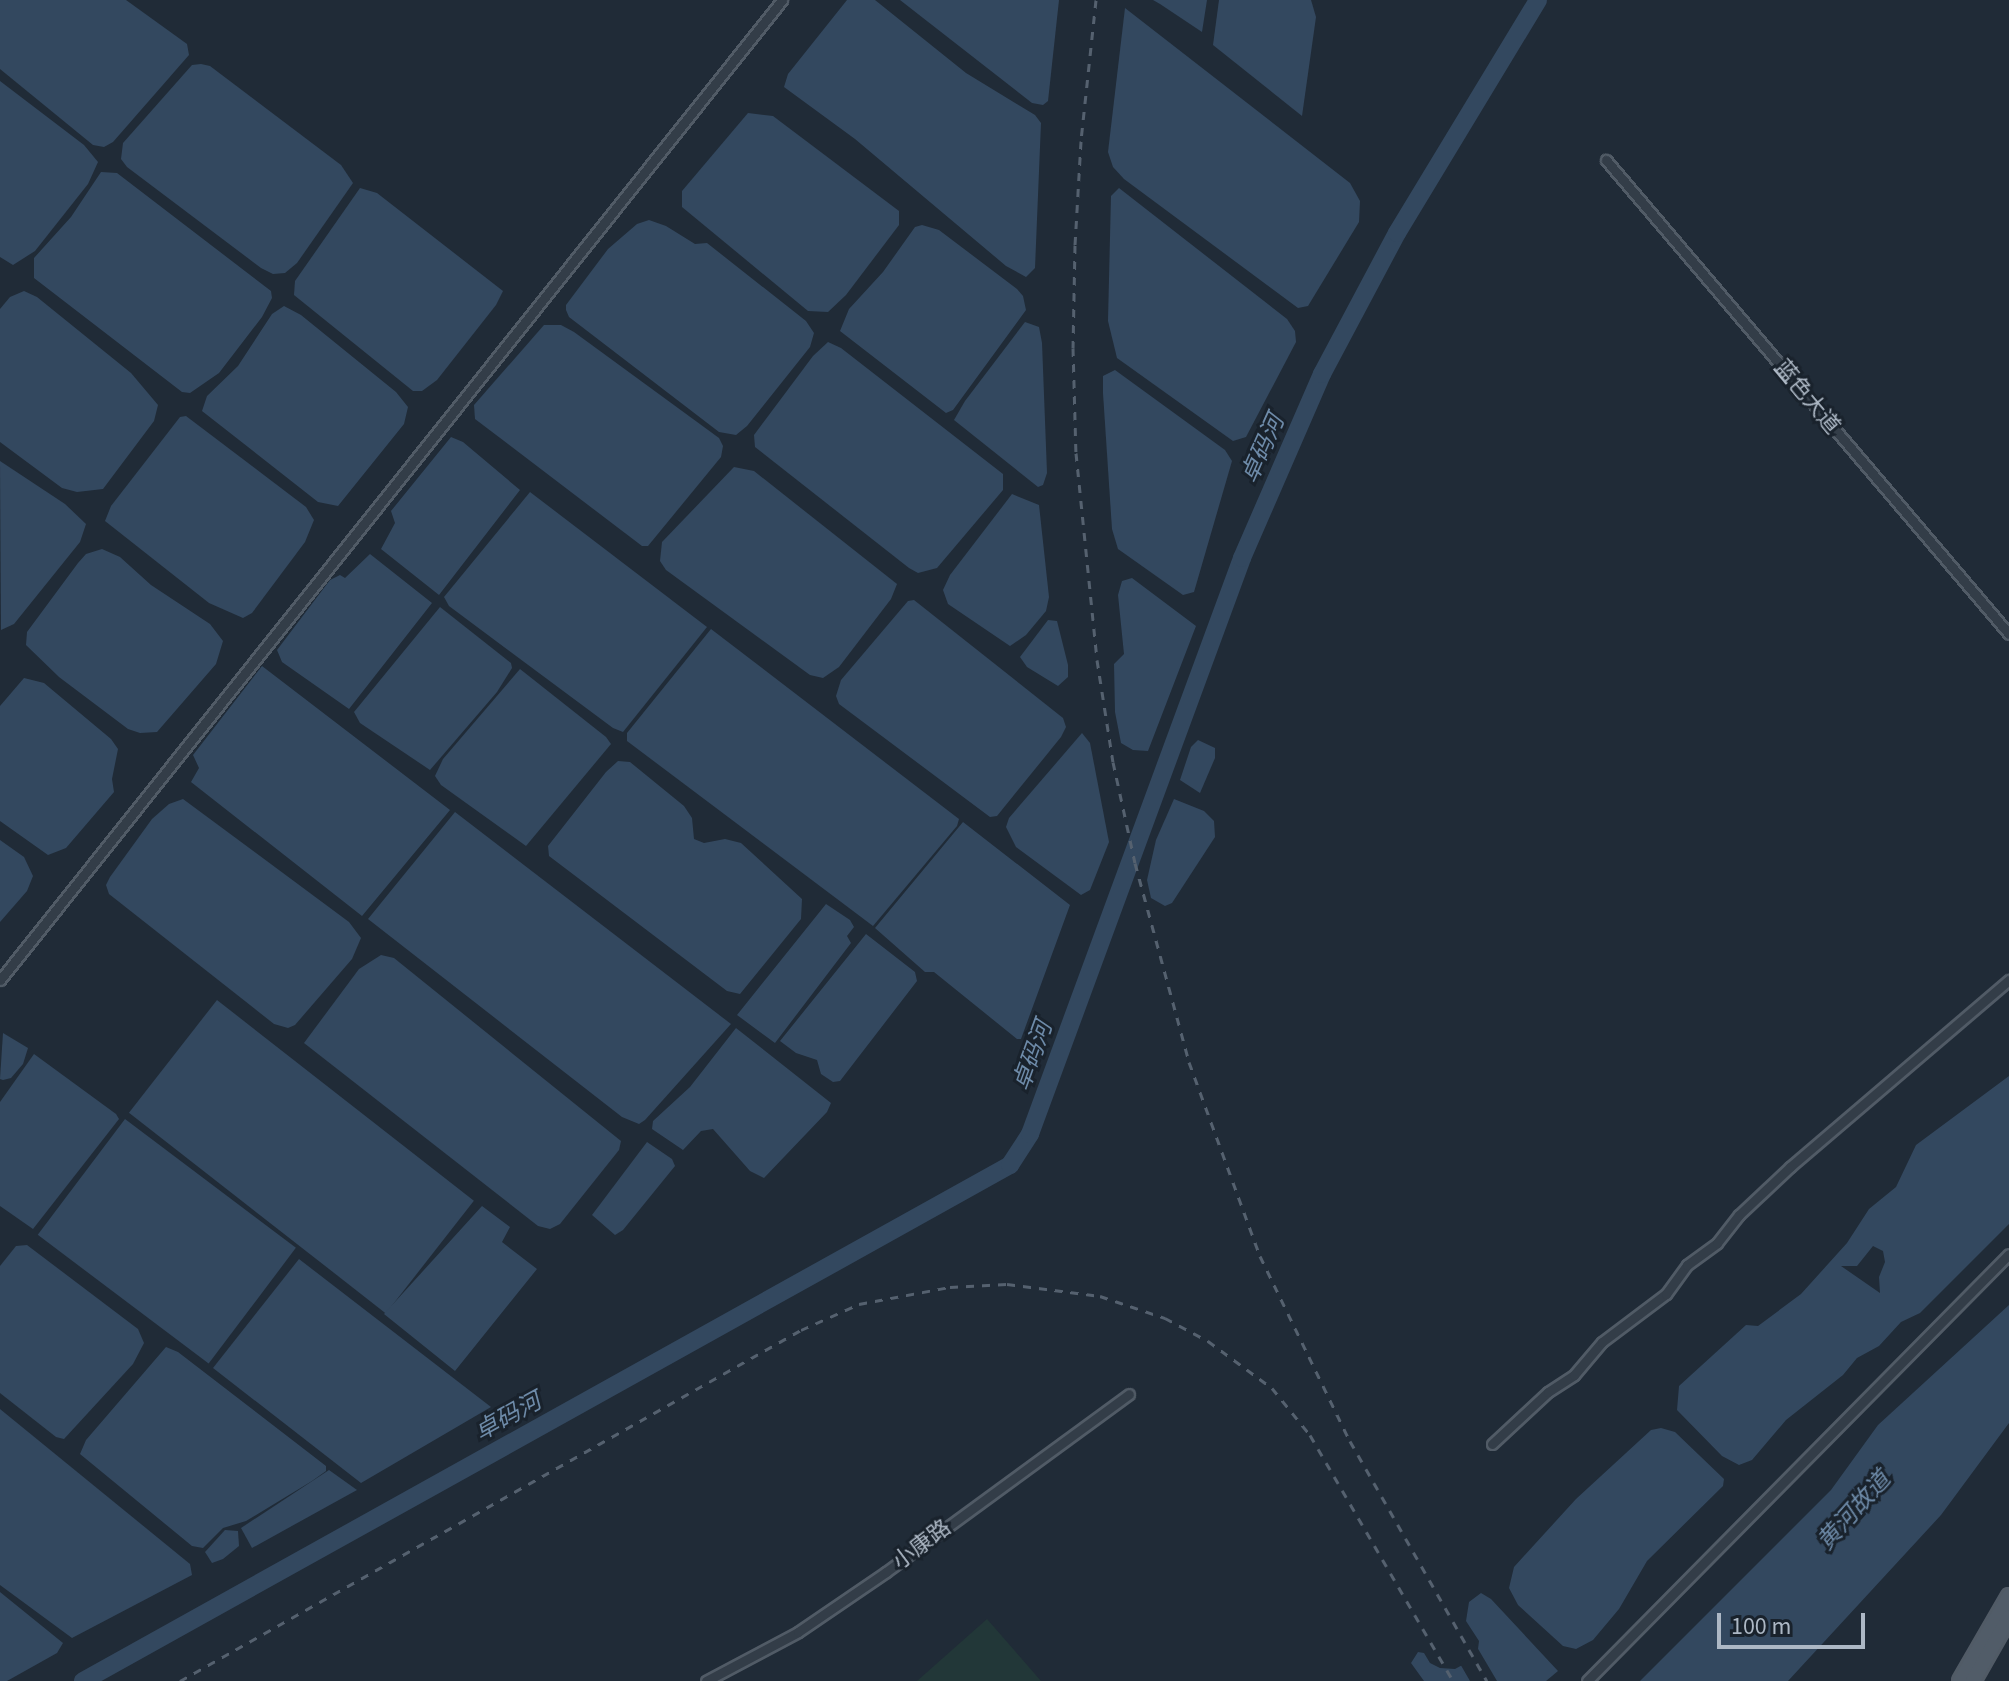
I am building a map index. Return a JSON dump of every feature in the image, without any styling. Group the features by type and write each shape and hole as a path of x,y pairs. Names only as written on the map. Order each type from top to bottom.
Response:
{"main road":[{"path":"1960,1681 2009,1596"},
{"path":"1973,1681 2009,1618"}],"street":[{"path":"0,980 782,0"},
{"name":"蓝色大道","path":"1606,160 2009,634"},
{"path":"1492,1444 1548,1392 1574,1375 1602,1342 1666,1294 1687,1265 1717,1243 1739,1215 1790,1167 2009,980"},
{"path":"1587,1681 2009,1254"},
{"name":"小康路","path":"706,1681 798,1632 849,1598 1129,1394"}],"green space":[{"path":"987,1619 1041,1681 917,1681"}],"water":[{"path":"0,0 126,0 187,44 189,55 113,142 104,147 93,145 0,69"},
{"path":"847,0 875,0 966,73 1035,115 1041,123 1035,268 1026,277 1006,266 855,139 784,87 788,74"},
{"path":"900,0 1059,0 1048,101 1043,105 1032,103"},
{"path":"1153,0 1207,0 1202,32 1160,4"},
{"path":"1219,0 1311,0 1316,17 1302,116 1213,45"},
{"path":"1125,8 1350,183 1360,201 1359,222 1308,306 1298,308 1124,179 1113,167 1108,152"},
{"path":"192,65 210,66 341,165 353,183 297,263 285,273 273,274 261,268 127,167 121,159 123,143"},
{"path":"0,81 84,145 98,162 88,184 35,251 13,265 0,257"},
{"path":"748,113 773,116 899,211 899,225 846,295 828,312 808,311 682,207 682,191"},
{"path":"101,172 117,173 271,291 272,298 262,317 219,373 190,393 182,392 34,278 34,258 71,217"},
{"path":"360,188 377,193 503,291 496,305 437,380 422,391 413,391 294,295 295,281"},
{"path":"1119,188 1287,319 1295,331 1296,342 1246,437 1233,441 1117,358 1108,321 1111,196"},
{"path":"649,220 666,226 695,244 707,243 806,321 814,333 810,347 747,426 736,435 719,432 569,317 566,310 566,305 608,249 637,224"},
{"path":"922,225 939,230 1017,289 1023,296 1026,310 953,410 946,413 840,331 849,309 883,272 915,227"},
{"path":"24,291 37,297 131,373 158,405 154,421 103,489 77,492 62,488 0,442 0,309 10,297"},
{"path":"284,306 301,315 396,392 408,407 404,424 338,506 318,502 202,411 207,396 238,366 272,314"},
{"path":"1025,322 1039,327 1042,343 1047,473 1043,485 1038,487 954,420"},
{"path":"544,325 561,325 574,332 719,438 723,446 721,457 648,546 642,546 475,419 474,405"},
{"path":"828,342 841,348 1003,474 1003,490 937,568 918,573 909,568 755,447 754,435 813,356"},
{"path":"1115,370 1225,450 1232,461 1194,592 1183,595 1118,549 1112,529 1103,393 1103,376"},
{"path":"186,416 306,507 314,520 305,542 252,613 243,618 209,603 105,521 111,506 180,417"},
{"path":"451,437 463,442 520,490 439,595 381,549 395,523 391,511"},
{"path":"0,461 65,504 86,524 80,542 14,624 1,630"},
{"path":"734,467 754,471 897,584 891,599 839,667 823,678 810,675 666,570 660,561 662,542"},
{"path":"530,492 707,627 623,732 613,728 449,606 444,597"},
{"path":"1012,494 1039,505 1049,597 1046,611 1026,635 1010,646 948,604 943,590 950,575"},
{"path":"102,549 120,557 151,585 210,624 223,641 216,664 157,732 140,733 128,729 59,677 26,645 27,632 78,563 86,554"},
{"path":"370,554 432,603 349,709 282,662 277,650 330,580 340,575 345,578"},
{"path":"1132,578 1196,626 1148,751 1133,750 1121,743 1115,712 1114,664 1124,654 1118,595 1122,581"},
{"path":"914,600 1063,718 1066,727 1061,737 997,816 990,817 839,704 836,696 841,680 908,601"},
{"path":"440,607 511,663 512,668 497,692 430,770 360,723 354,712"},
{"path":"1048,620 1057,621 1068,665 1068,677 1058,686 1027,667 1020,657"},
{"path":"711,629 959,819 957,826 873,926 627,741 627,733"},
{"path":"262,666 450,810 362,916 191,782 199,768 193,755"},
{"path":"520,669 611,744 526,846 441,785 435,776 443,759"},
{"path":"24,678 44,683 111,739 118,749 112,779 114,792 66,848 48,855 0,821 0,706"},
{"path":"1082,733 1090,743 1109,842 1090,890 1081,895 1016,847 1006,827 1009,818"},
{"path":"1198,740 1215,748 1215,758 1200,793 1180,780 1191,747"},
{"path":"618,761 630,762 684,806 692,818 694,839 704,843 725,839 741,843 802,899 801,919 740,994 727,991 549,856 548,846"},
{"path":"183,799 349,922 361,938 352,959 295,1025 288,1028 274,1024 109,894 106,885 110,877 152,819 169,804"},
{"path":"1174,799 1204,811 1214,821 1215,837 1172,903 1165,906 1151,898 1147,880 1156,840"},
{"path":"455,812 731,1024 639,1124 622,1117 368,919"},
{"path":"963,822 1070,905 1021,1039 1017,1039 934,972 925,972 875,928"},
{"path":"0,840 24,857 33,876 27,891 0,922"},
{"path":"826,904 850,920 854,927 847,936 851,943 775,1043 737,1015"},
{"path":"866,934 915,972 917,981 840,1081 833,1082 821,1074 817,1060 796,1053 780,1041"},
{"path":"381,955 394,958 621,1141 619,1150 560,1224 550,1229 538,1226 304,1043 359,969"},
{"path":"217,1000 474,1201 386,1313 129,1113"},
{"path":"736,1028 831,1103 827,1112 764,1178 750,1171 713,1129 701,1131 683,1150 652,1129 653,1121 690,1087"},
{"path":"3,1033 28,1048 23,1064 11,1078 3,1080 0,1079"},
{"path":"34,1054 119,1119 33,1229 0,1206 0,1102"},
{"path":"2009,1076 2009,1224 1920,1313 1901,1322 1879,1346 1857,1358 1843,1375 1786,1420 1752,1460 1739,1465 1722,1456 1677,1410 1679,1386 1746,1325 1758,1326 1801,1294 1847,1243 1869,1209 1896,1187 1916,1145","holes":["1873,1246 1883,1251 1885,1262 1879,1277 1880,1293 1841,1266 1857,1266"]},
{"path":"125,1119 296,1248 209,1364 38,1235"},
{"path":"647,1142 672,1159 675,1166 623,1230 615,1235 592,1215"},
{"path":"482,1206 510,1227 502,1242 537,1269 455,1371 384,1314"},
{"path":"27,1245 138,1329 144,1343 133,1364 64,1439 56,1437 0,1393 0,1266 16,1246"},
{"path":"299,1259 491,1407 361,1483 213,1368"},
{"name":"黄河故道","path":"2009,1305 2009,1423 1941,1515 1788,1681 1640,1681 1831,1490 1878,1425"},
{"path":"166,1347 178,1352 326,1466 326,1471 312,1481 246,1521 223,1528 203,1548 192,1546 80,1454 86,1440"},
{"path":"0,1409 190,1564 192,1575 72,1638 0,1585"},
{"path":"1661,1428 1675,1432 1724,1479 1723,1486 1647,1561 1619,1609 1593,1640 1576,1649 1563,1646 1518,1605 1509,1588 1514,1567 1576,1499 1651,1430"},
{"path":"329,1470 357,1490 252,1548 241,1528"},
{"path":"225,1530 238,1531 239,1546 223,1559 212,1563 205,1552"},
{"path":"0,1592 63,1643 57,1653 7,1681 0,1681"},
{"path":"1481,1593 1491,1599 1558,1671 1546,1681 1424,1681 1411,1663 1418,1652 1424,1653 1430,1663 1440,1668 1455,1669 1477,1657 1479,1641 1466,1621 1469,1602"}],"pier":[{"path":"1474,1642 1497,1681 1470,1681 1459,1662 1474,1654"}],"waterway":[{"name":"卓码河","path":"83,1681 1010,1165 1030,1134 1242,558 1322,374 1397,233 1538,0"}],"railway":[{"path":"1096,0 1081,141 1075,245 1073,348 1076,453 1097,660 1113,762 1135,863 1189,1062 1260,1256 1350,1441 1487,1681"},
{"path":"180,1681 801,1330 859,1304 950,1287 1007,1284 1100,1296 1165,1318 1208,1341 1272,1388 1310,1435 1453,1681"}]}
